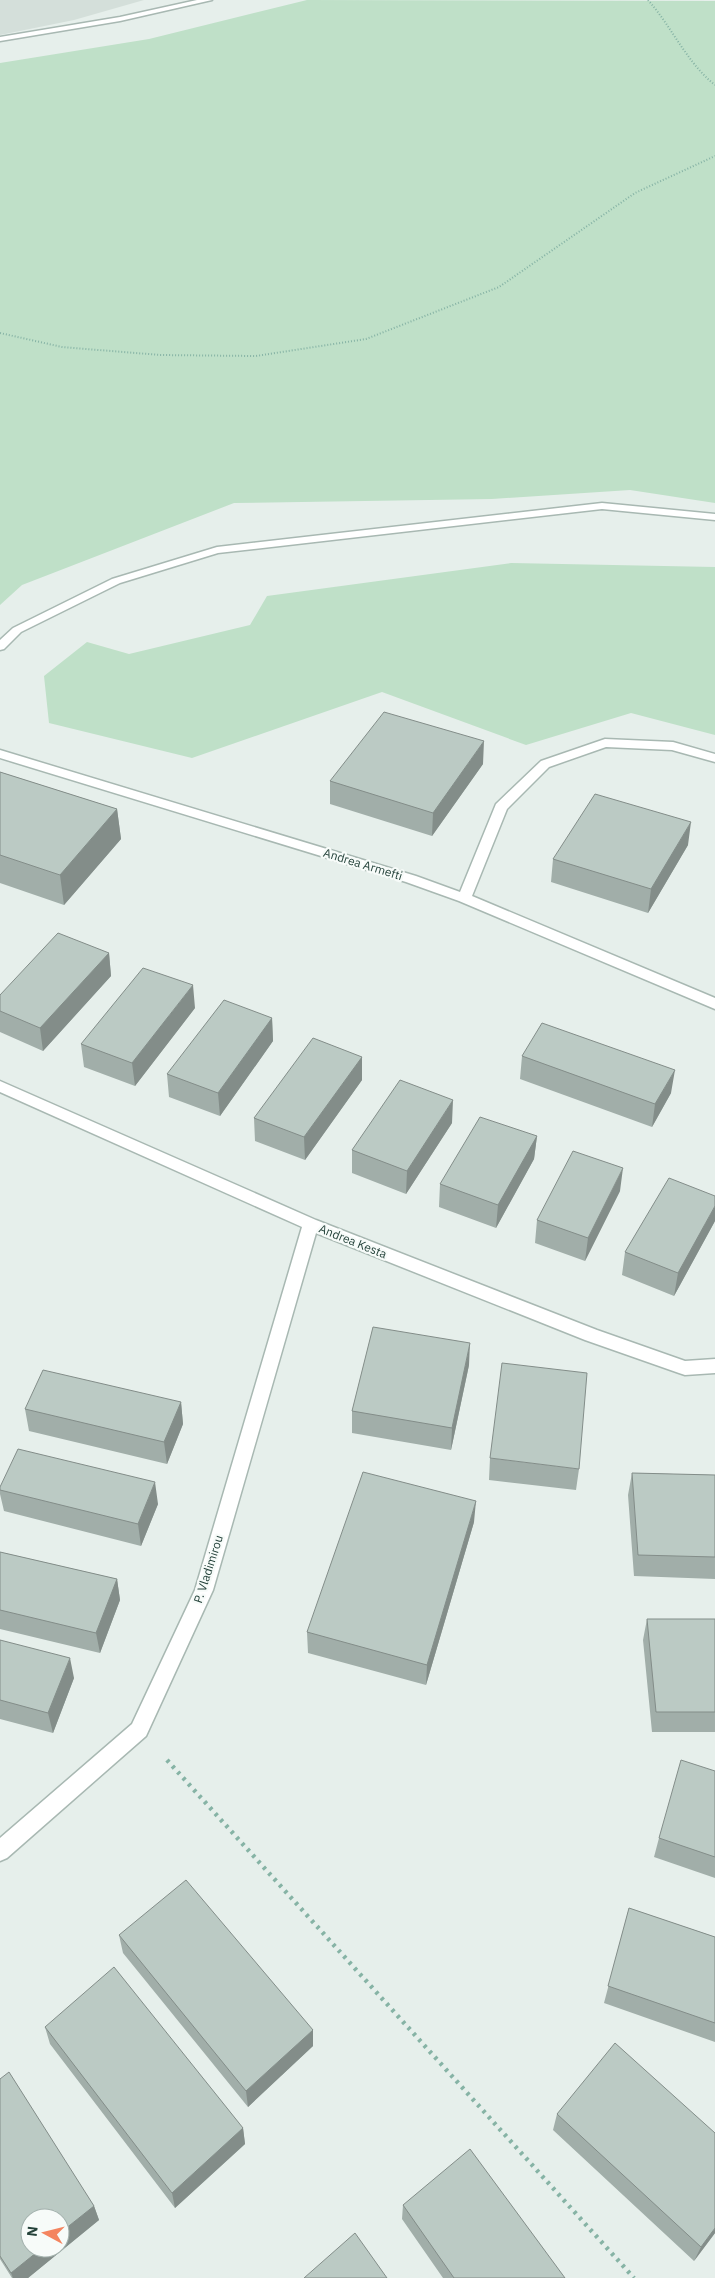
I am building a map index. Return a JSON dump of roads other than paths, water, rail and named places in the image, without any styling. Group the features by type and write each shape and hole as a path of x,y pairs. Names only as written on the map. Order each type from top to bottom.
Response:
{"street":[{"path":"0,39 120,19 208,0"},
{"path":"0,646 18,630 116,581 217,550 602,506 715,517"},
{"path":"464,898 501,807 545,764 605,743 673,746 715,758"},
{"name":"Andrea Armefti","path":"0,754 411,878 464,898 715,1004"},
{"name":"Andrea Kesta","path":"0,1086 311,1224 591,1335 685,1368 715,1366"},
{"name":"P. Vladimirou","path":"0,1851 139,1730 204,1590 311,1224"}]}
